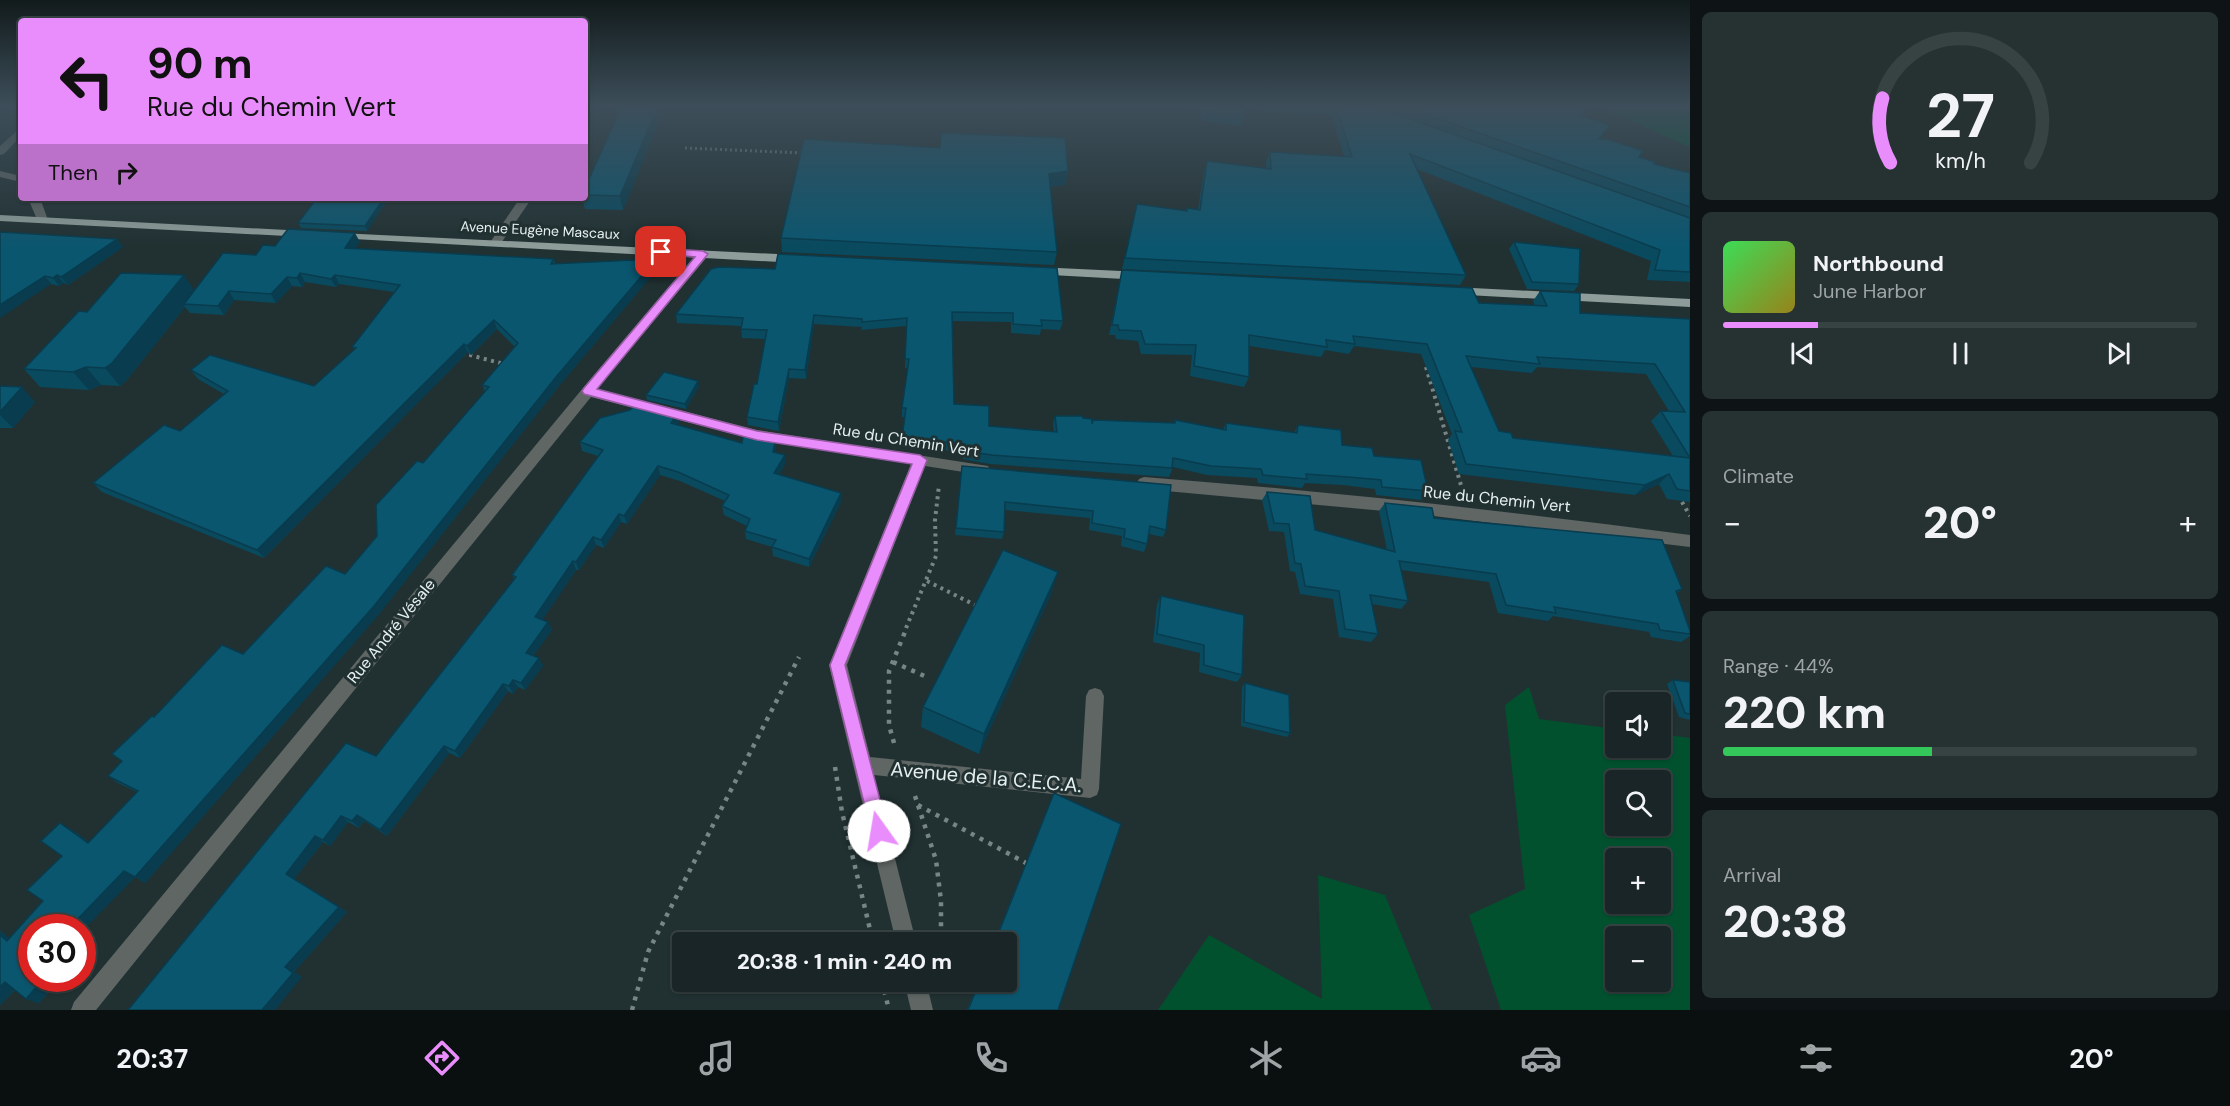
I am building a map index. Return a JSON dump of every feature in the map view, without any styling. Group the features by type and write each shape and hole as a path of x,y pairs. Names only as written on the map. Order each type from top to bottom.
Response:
{"main road":[{"name":"Avenue Eugène Mascaux","path":"0,218 806,259"},
{"path":"1019,270 1159,277"},
{"path":"1436,291 1690,303"}],"street":[{"path":"0,174 18,178"},
{"path":"35,201 42,220"},
{"path":"495,244 524,201"},
{"name":"Rue André Vésale","path":"82,1010 588,391 703,254"},
{"name":"Rue du Chemin Vert","path":"588,391 757,435 1002,472"},
{"name":"Avenue de la C.E.C.A.","path":"904,932 837,665 920,460"},
{"name":"Rue du Chemin Vert","path":"1133,482 1253,491 1469,513 1690,541"},
{"name":"Avenue de la C.E.C.A.","path":"863,765 1090,789 1095,696"},
{"path":"918,992 922,1010"}],"path":[{"path":"791,153 809,154"},
{"path":"453,350 505,364"},
{"path":"1423,356 1469,513"},
{"path":"897,751 889,725 889,671 936,556 935,520 939,481"},
{"path":"1682,502 1690,516"},
{"path":"927,581 982,609"},
{"path":"632,1010 648,952 799,657"},
{"path":"893,662 928,678"},
{"path":"834,765 842,812 871,932"},
{"path":"912,787 936,860 941,901 941,932"},
{"path":"918,804 1026,863"},
{"path":"885,992 889,1010"}],"green space":[{"path":"1529,687 1539,719 1605,728 1605,758 1671,758 1671,735 1690,738 1690,1010 1501,1010 1469,915 1525,889 1505,705"},
{"path":"1318,875 1385,895 1432,1010 1158,1010 1209,935 1322,999"}],"building":[{"path":"601,153 638,153 620,196 588,195 588,181"},
{"path":"801,153 1066,153 1068,171 1049,174 1057,252 781,238"},
{"path":"1270,153 1352,157 1351,153 1507,153 1690,218 1690,272 1655,270 1660,250 1410,154 1466,275 1125,258 1137,204 1187,211 1187,208 1200,210 1207,161 1271,169"},
{"path":"1536,153 1642,153 1639,157 1655,162 1654,164 1690,173 1690,207"},
{"path":"315,201 382,201 365,226 298,223"},
{"path":"288,229 355,233 345,248 554,259 551,264 656,259 556,377 374,606 135,877 124,871 83,914 31,914 43,901 27,890 62,856 41,841 60,823 88,843 138,791 108,776 122,761 112,754 152,716 154,717 222,645 243,654 326,566 345,574 377,536 376,505 417,461 423,463 489,387 482,385 518,343 494,320 467,346 464,344 257,550 93,483 164,425 180,431 228,391 191,370 210,355 314,386 356,348 352,347 400,285 335,275 331,279 300,273 297,278 287,277 271,294 229,291 218,306 184,304 223,253 256,255 263,245 275,246"},
{"path":"0,232 117,239 61,277 45,276 0,305"},
{"path":"1514,242 1580,249 1579,284 1532,282"},
{"path":"778,254 1057,268 1063,321 1041,320 1042,326 1013,324 1013,313 952,312 954,404 989,406 989,426 1057,432 1055,416 1082,416 1092,419 1092,424 1093,420 1175,423 1175,420 1226,430 1226,423 1297,433 1298,425 1341,430 1342,445 1372,448 1374,456 1421,460 1428,491 1382,487 1381,480 1306,474 1307,479 1263,475 1261,469 1211,466 1173,458 1172,468 992,455 964,451 965,444 902,438 906,408 902,408 909,359 905,359 907,318 862,322 862,319 814,315 805,370 789,369 778,422 747,417 754,384 757,384 767,330 741,329 743,318 676,314 711,269 719,267 775,269"},
{"path":"1122,270 1472,288 1479,303 1547,306 1540,291 1580,293 1580,313 1690,319 1690,458 1690,491 1677,489 1669,474 1645,485 1466,464 1455,431 1462,432 1427,344 1353,336 1355,344 1326,340 1327,347 1249,335 1249,377 1194,366 1196,345 1145,344 1141,331 1119,330 1118,325 1112,325","holes":["1466,356 1540,364 1537,357 1655,364 1685,412 1661,411 1690,458 1513,438 1511,433 1499,431"]},
{"path":"121,273 184,275 112,363 105,368 86,367 73,372 24,369 79,311 87,312"},
{"path":"664,372 698,381 685,404 646,395"},
{"path":"0,386 22,387 0,412"},
{"path":"636,403 677,413 671,423 742,443 744,431 776,437 773,452 785,455 774,473 841,493 809,559 772,547 776,540 745,531 750,519 722,506 729,495 678,472 658,466 624,516 619,514 601,540 593,537 576,562 573,561 535,617 548,622 526,653 539,658 521,683 513,680 509,686 503,684 455,751 444,746 380,830 357,815 352,821 341,816 323,840 315,836 286,874 339,907 285,967 293,973 262,1010 128,1010 346,743 376,756 516,577 512,575 603,450 580,442 600,418 630,410"},
{"path":"962,466 1171,485 1166,530 1150,526 1147,544 1124,538 1125,529 1092,523 1093,511 1005,502 1004,532 956,528"},
{"path":"1267,492 1310,496 1315,530 1395,552 1385,503 1432,508 1434,518 1662,540 1682,589 1676,591 1690,634 1660,630 1658,624 1554,607 1556,613 1506,605 1496,574 1399,561 1408,601 1370,595 1378,634 1345,629 1339,591 1305,586 1301,564 1295,563 1289,524 1274,523"},
{"path":"1003,550 1058,572 984,734 923,707"},
{"path":"1161,596 1244,615 1242,675 1204,665 1204,645 1157,634"},
{"path":"1673,680 1690,682 1690,714 1685,713"},
{"path":"1245,683 1289,695 1290,733 1244,722"},
{"path":"1054,793 1121,824 1058,1010 968,1010 975,992 1017,992 1017,932 999,932"},
{"path":"18,929 18,992 32,992 26,999 5,982 0,987 0,935 7,941"}],"route":[{"path":"661,252 703,254 588,391 757,435 920,460 837,665 879,831"}]}
